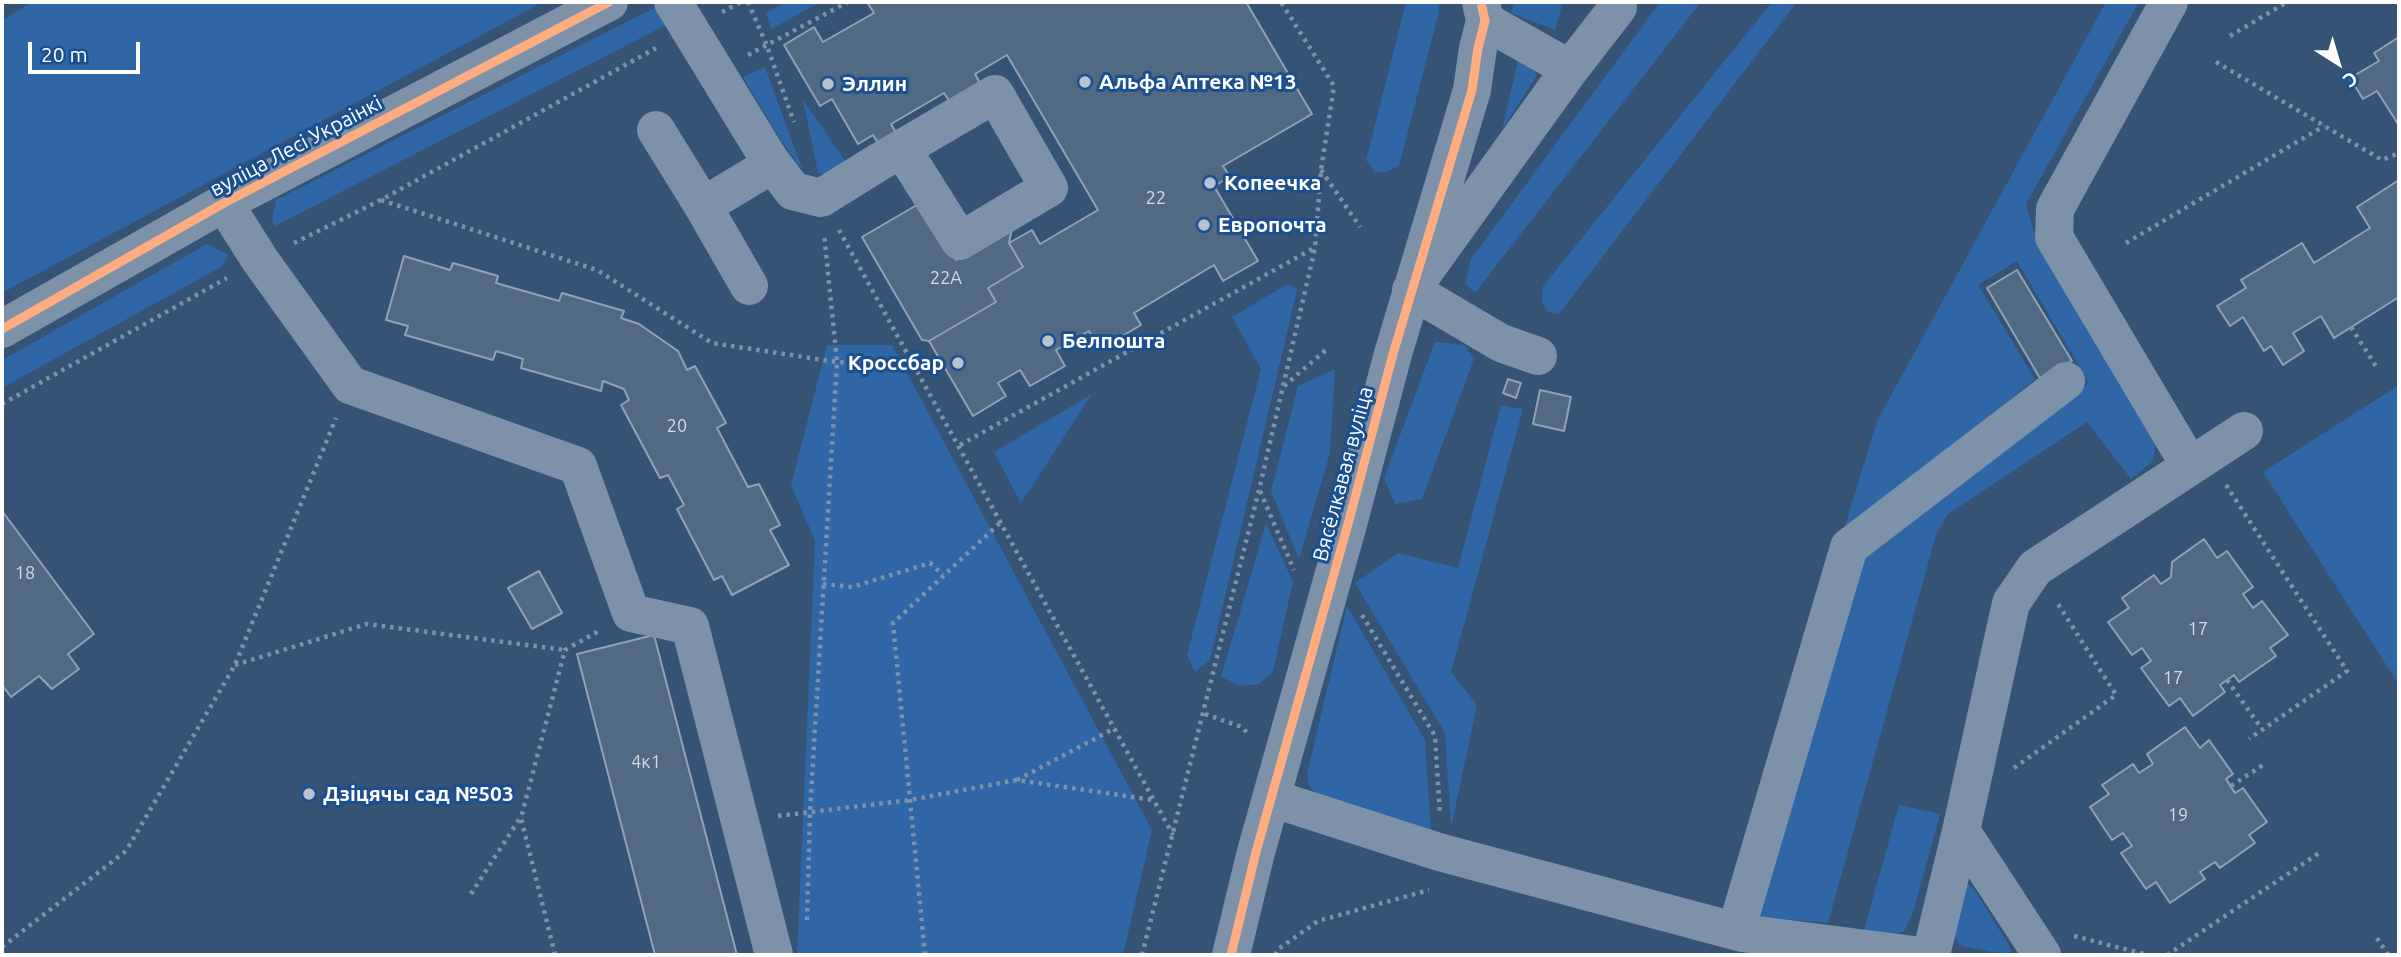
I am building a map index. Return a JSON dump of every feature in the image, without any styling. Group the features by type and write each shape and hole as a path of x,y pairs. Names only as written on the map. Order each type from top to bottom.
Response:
{"street":[{"name":"вуліца Лесі Украінкі","path":"2,328 224,203 610,2"},
{"path":"2169,2 2055,209 2054,237 2198,461"},
{"path":"1538,356 1501,343 1411,290 1570,69 1618,7"},
{"path":"1483,11 1570,69"},
{"name":"Вясёлкавая вуліца","path":"1231,955 1256,852 1411,290 1472,90 1483,11"},
{"path":"681,16 773,164 793,191 821,198 902,149"},
{"path":"656,130 749,286"},
{"path":"703,206 773,164"},
{"path":"224,203 260,260 350,385 578,466 631,613 690,626 774,955"},
{"path":"1736,932 1849,547 2066,381"},
{"path":"1931,955 1965,816 2011,603 2035,568 2245,431"},
{"path":"1271,798 1439,852 1736,932 1914,955"},
{"path":"1965,816 2020,922 2042,955"}],"path":[{"path":"2,404 260,260 381,200 681,16 741,2"},
{"path":"748,2 799,135"},
{"path":"716,71 848,2"},
{"path":"1142,955 1259,490 1315,248 1321,170 1334,86 1281,2"},
{"path":"2230,36 2287,2"},
{"path":"2216,62 2382,160 2399,153"},
{"path":"2126,243 2324,126"},
{"path":"1321,170 1360,227"},
{"path":"807,929 810,812 837,362 821,198"},
{"path":"821,198 916,365 1174,836"},
{"path":"381,200 597,271 712,343 837,362 916,365"},
{"path":"960,445 1315,248"},
{"path":"2351,327 2377,368"},
{"path":"1283,386 1326,350"},
{"path":"2,947 126,851 235,664 350,385"},
{"path":"2198,461 2347,671 2249,739"},
{"path":"1259,490 1298,578 1348,590 1435,736 1441,836 1435,888 1318,921 1277,950 1275,955"},
{"path":"925,955 893,623 1002,522"},
{"path":"823,584 852,587 930,563 943,575"},
{"path":"1965,816 2116,695 2035,568"},
{"path":"235,664 368,624 565,650 631,613"},
{"path":"471,894 521,818 565,650"},
{"path":"2227,680 2262,729"},
{"path":"739,821 910,800 1017,780 1115,728"},
{"path":"2231,786 2266,763"},
{"path":"1017,780 1154,800"},
{"path":"521,818 555,955"},
{"path":"2167,955 2322,851"},
{"path":"2020,922 2148,955"},
{"path":"2377,938 2388,955"}],"shaded area":[{"path":"31,2 543,2 2,293 2,21"},
{"path":"787,2 821,2 771,29 766,13"},
{"path":"1406,2 1439,2 1439,12 1399,166 1387,172 1375,172 1366,160"},
{"path":"1514,2 1563,2 1555,30 1511,13"},
{"path":"1660,2 1701,2 1475,293 1465,284 1471,259"},
{"path":"1772,2 1797,2 1559,314 1548,312 1542,303 1543,286"},
{"path":"2106,2 2139,2 2026,204 2037,242 2155,431 2152,462 2131,479 2087,422 1948,514 1936,535 1828,923 1757,917 1872,536 2089,383 2017,261 1978,285 2035,379 1842,536 1877,421"},
{"path":"656,7 670,23 275,226 272,220 276,200"},
{"path":"1527,60 1537,75 1502,130 1518,61"},
{"path":"765,67 803,171 743,77"},
{"path":"803,100 850,168 826,176 818,173"},
{"path":"207,244 229,255 221,267 2,388 2,360"},
{"path":"1288,284 1297,290 1210,660 1195,672 1187,655 1261,369 1232,317"},
{"path":"1435,342 1465,345 1474,359 1422,499 1395,504 1384,478"},
{"path":"827,345 892,345 1152,830 1123,955 797,955 815,541 791,485"},
{"path":"1335,369 1330,453 1299,559 1271,491 1298,386"},
{"path":"2399,385 2399,685 2263,472"},
{"path":"1092,394 1021,503 994,452"},
{"path":"1501,405 1523,409 1451,672 1477,705 1451,828 1445,733 1355,583 1398,553 1458,568"},
{"path":"1266,523 1293,582 1273,671 1259,684 1241,686 1221,677"},
{"path":"1347,606 1425,740 1431,831 1319,797 1309,786 1307,774"},
{"path":"1899,805 1940,814 1913,913 1904,931 1890,937 1864,930"},
{"path":"1965,882 1974,889 2009,945 2011,952 2008,955 1961,946 1956,939 1949,920"}],"building":[{"path":"867,2 1246,2 1312,114 1223,166 1230,177 1214,186 1258,261 1223,281 1214,265 1134,313 1141,325 1099,350 1089,331 1056,350 1065,366 1030,386 1020,370 998,383 1006,396 973,416 929,341 996,302 988,288 1023,267 1009,243 1032,230 1040,244 1098,210 1007,55 975,74 984,90 953,107 944,93 891,124 898,136 880,146 873,135 858,144 832,99 820,106 784,45 814,27 823,42 874,13"},
{"path":"2399,37 2398,124 2377,91 2363,99 2350,78 2379,61 2374,53"},
{"path":"2399,180 2399,297 2334,338 2321,316 2293,333 2304,351 2283,365 2271,346 2264,351 2243,317 2230,326 2217,306 2246,288 2241,280 2302,243 2314,263 2370,228 2357,207"},
{"path":"922,202 956,260 1012,228 1009,243 1023,267 988,288 996,302 929,341 922,340 862,237"},
{"path":"404,256 450,270 453,263 498,276 496,283 559,301 562,293 624,311 621,318 639,324 678,351 687,370 695,366 726,423 717,428 748,487 759,484 780,525 770,530 789,565 732,595 722,576 714,580 677,509 684,505 668,475 660,478 621,405 629,400 624,389 603,381 601,391 521,368 523,359 496,351 493,360 405,335 408,326 386,320"},
{"path":"2017,270 2072,361 2041,380 1987,288"},
{"path":"1508,379 1521,383 1516,398 1503,393"},
{"path":"1540,390 1571,397 1564,431 1533,424"},
{"path":"2,511 94,634 68,654 79,669 52,689 39,676 11,697 2,685"},
{"path":"2204,539 2217,558 2227,551 2253,587 2243,594 2253,608 2262,601 2288,635 2270,648 2276,656 2239,682 2234,675 2220,685 2225,692 2193,716 2180,698 2169,706 2141,668 2151,661 2142,648 2132,655 2108,622 2129,608 2122,598 2154,575 2161,584 2171,577 2172,562"},
{"path":"539,571 562,613 532,629 508,588"},
{"path":"654,635 737,955 655,955 577,654"},
{"path":"2185,727 2200,748 2209,740 2233,774 2226,779 2235,793 2243,788 2267,822 2249,835 2255,843 2220,868 2215,862 2200,872 2205,879 2170,903 2156,882 2146,889 2121,853 2132,846 2123,833 2112,840 2090,807 2109,794 2102,785 2133,764 2139,773 2153,764 2147,754"}],"cycle path":[{"path":"2,329 224,203 609,2"},
{"path":"1231,955 1256,852 1393,354 1472,90 1485,21 1481,2"}],"place":[{"name":"Альфа Аптека №13","path":"1085,82"},
{"name":"Эллин","path":"828,84"},
{"name":"Копеечка","path":"1210,183"},
{"name":"Европочта","path":"1204,225"},
{"name":"Белпошта","path":"1048,341"},
{"name":"Кроссбар","path":"958,363"},
{"name":"Дзіцячы сад №503","path":"309,794"}]}
